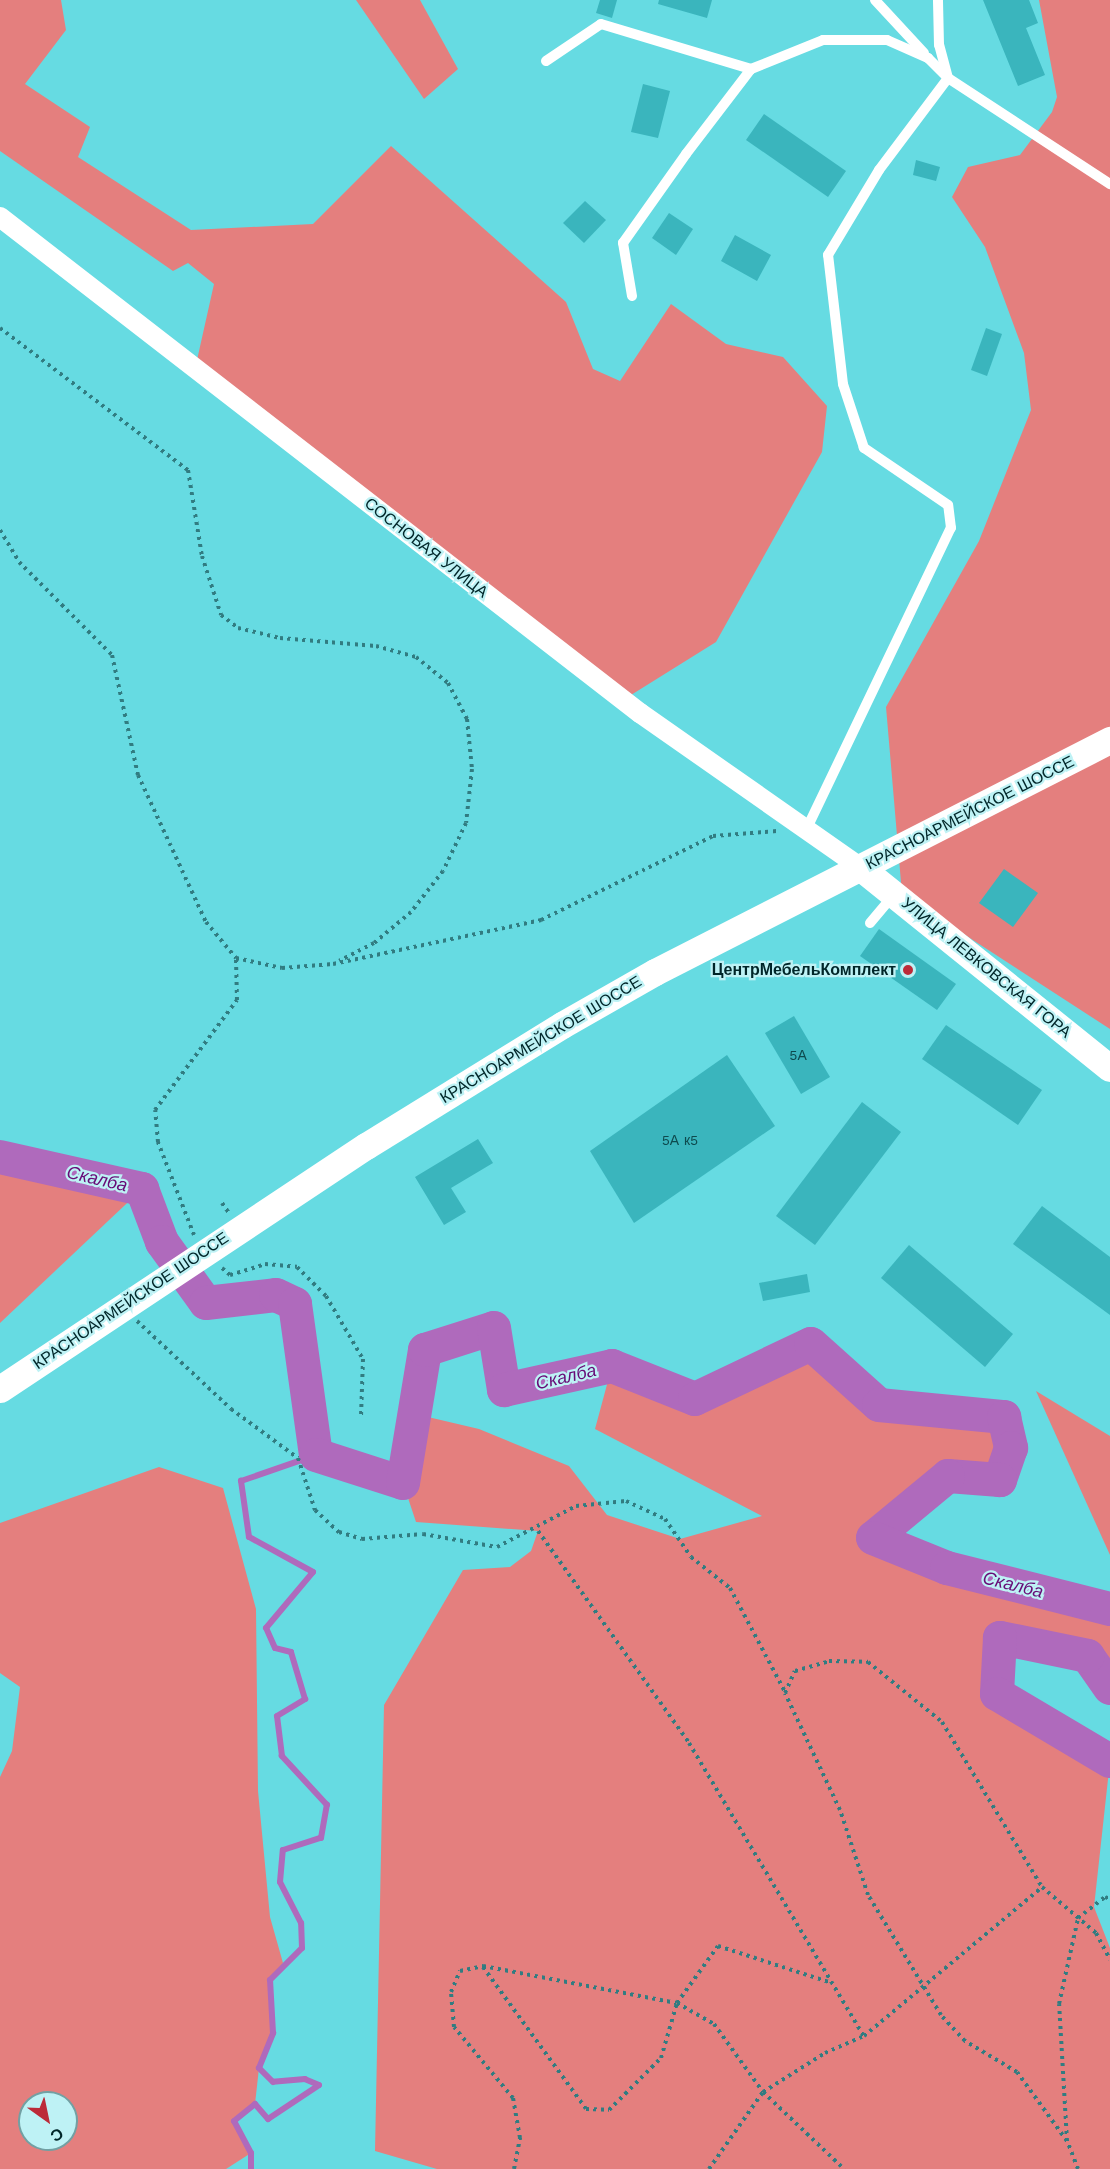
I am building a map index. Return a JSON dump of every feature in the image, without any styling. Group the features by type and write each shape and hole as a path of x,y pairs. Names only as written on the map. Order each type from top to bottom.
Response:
{"main road":[{"name":"КРАСНОАРМЕЙСКОЕ ШОССЕ","path":"0,1389 239,1229 562,1025 1110,740"},
{"name":"УЛИЦА ЛЕВКОВСКАЯ ГОРА","path":"861,868 1110,1068"}],"street":[{"name":"СОСНОВАЯ УЛИЦА","path":"0,217 640,713 861,868"}],"lane":[{"path":"875,0 948,78 1110,184"},
{"path":"807,828 951,528 948,505 864,448 843,384 828,255 879,170 948,78 937,5 930,0"},
{"path":"546,61 601,24 751,69"},
{"path":"632,296 624,243 751,69 823,40 887,40 928,58"},
{"path":"870,923 894,894"}],"path":[{"path":"0,328 188,470 205,566 221,615 238,628 280,638 376,646 416,657 448,683 467,719 472,769 466,823 443,871 411,912 374,943 333,964"},
{"path":"0,530 20,562 112,655 138,776 206,922 236,958 282,968 333,964 541,920 713,836 807,828"},
{"path":"199,1246 158,1142 155,1110 237,1000 236,958"},
{"path":"214,1261 230,1275 265,1264 297,1267 326,1296 363,1359 361,1416"},
{"path":"143,1330 231,1409 298,1458 315,1510 339,1532 362,1539 423,1534 497,1547 538,1531 576,1506 626,1501 665,1519 691,1557 730,1588 785,1693 840,1810 868,1895 924,1989 965,2041 1017,2072 1067,2141 1078,2169"},
{"path":"538,1531 690,1743 864,2036"},
{"path":"785,1693 795,1671 830,1661 868,1662 908,1691 942,1722 1042,1887 1096,1933 1110,1959"},
{"path":"709,2169 763,2092 825,2053 864,2036 924,1989 1042,1887"},
{"path":"1067,2141 1059,2004 1078,1918 1105,1896 1110,1899"},
{"path":"483,1966 586,2109 609,2110 631,2094 661,2058 677,2003 718,1946 831,1983"},
{"path":"514,2169 520,2138 513,2098 454,2027 451,1992 460,1971 483,1966 677,2003 714,2024 763,2092 844,2169"}],"shaded area":[{"path":"0,0 61,0 66,30 25,84 90,127 78,157 191,230 313,224 391,146 566,302 593,369 620,381 671,304 726,344 783,357 827,406 822,452 716,642 631,695 197,360 214,284 188,263 173,271 0,151"},
{"path":"356,0 420,0 458,69 424,99"},
{"path":"1039,0 1110,0 1110,1029 902,894 886,707 979,541 1031,410 1024,353 985,247 952,197 968,167 1020,155 1052,112 1057,97"},
{"path":"0,1157 142,1189 0,1323"},
{"path":"811,1344 879,1405 1004,1417 1011,1448 1000,1480 948,1476 873,1538 947,1568 1110,1609 1110,1688 1088,1656 1001,1638 997,1694 1110,1761 1094,1907 1110,1948 1110,2169 437,2169 375,2151 384,1705 463,1570 510,1567 531,1551 538,1531 416,1522 403,1483 428,1417 479,1429 569,1466 607,1515 680,1539 762,1516 595,1429 612,1366 695,1399"},
{"path":"1036,1391 1110,1436 1110,1555"},
{"path":"159,1467 223,1488 256,1609 258,1791 270,1917 283,1963 270,1980 273,2033 259,2068 255,2104 234,2121 251,2153 226,2169 0,2169 0,1777 12,1751 20,1687 0,1673 0,1523"}],"building":[{"path":"600,0 617,0 612,18 596,13"},
{"path":"659,0 712,0 707,18 658,4"},
{"path":"983,0 1029,0 1038,23 1026,28 1045,75 1018,86"},
{"path":"643,84 670,91 658,138 631,132"},
{"path":"764,114 846,171 828,197 746,140"},
{"path":"916,160 940,167 936,181 913,175"},
{"path":"585,201 606,220 584,243 563,223"},
{"path":"669,213 693,229 676,255 652,238"},
{"path":"735,235 771,255 757,281 721,261"},
{"path":"986,328 1002,334 987,376 971,370"},
{"path":"1004,869 1038,893 1013,927 979,903"},
{"name":"ЦентрМебельКомплект","path":"879,929 956,984 937,1010 860,956"},
{"path":"794,1016 830,1077 801,1094 765,1033"},
{"path":"946,1025 1042,1090 1018,1125 922,1059"},
{"path":"727,1055 775,1126 634,1223 590,1151"},
{"path":"862,1102 901,1132 815,1245 776,1216"},
{"path":"478,1139 493,1163 451,1188 466,1212 444,1225 415,1177"},
{"path":"1042,1206 1110,1257 1110,1315 1013,1244"},
{"path":"909,1245 1013,1334 985,1367 881,1278"},
{"path":"807,1274 810,1292 763,1301 759,1283"}],"waterway":[{"name":"Скалба","path":"0,1157 142,1189 162,1242 206,1303 276,1295 295,1304 316,1455 403,1483 425,1350 494,1328 504,1390 612,1366 695,1399 811,1344 879,1405 1004,1417 1011,1448 1000,1480 948,1476 873,1538 947,1568 1110,1609"},
{"path":"251,2169 251,2153 234,2121 255,2104 268,2119 319,2085 305,2079 273,2082 259,2068 273,2033 270,1980 302,1948 301,1923 280,1882 283,1850 321,1838 327,1805 282,1756 277,1716 305,1699 291,1652 275,1648 266,1628 313,1572 249,1537 241,1481 316,1455"},
{"name":"Скалба","path":"1110,1688 1088,1656 1000,1638 997,1694 1110,1761"}],"place":[{"name":"ЦентрМебельКомплект","path":"908,970"}]}
